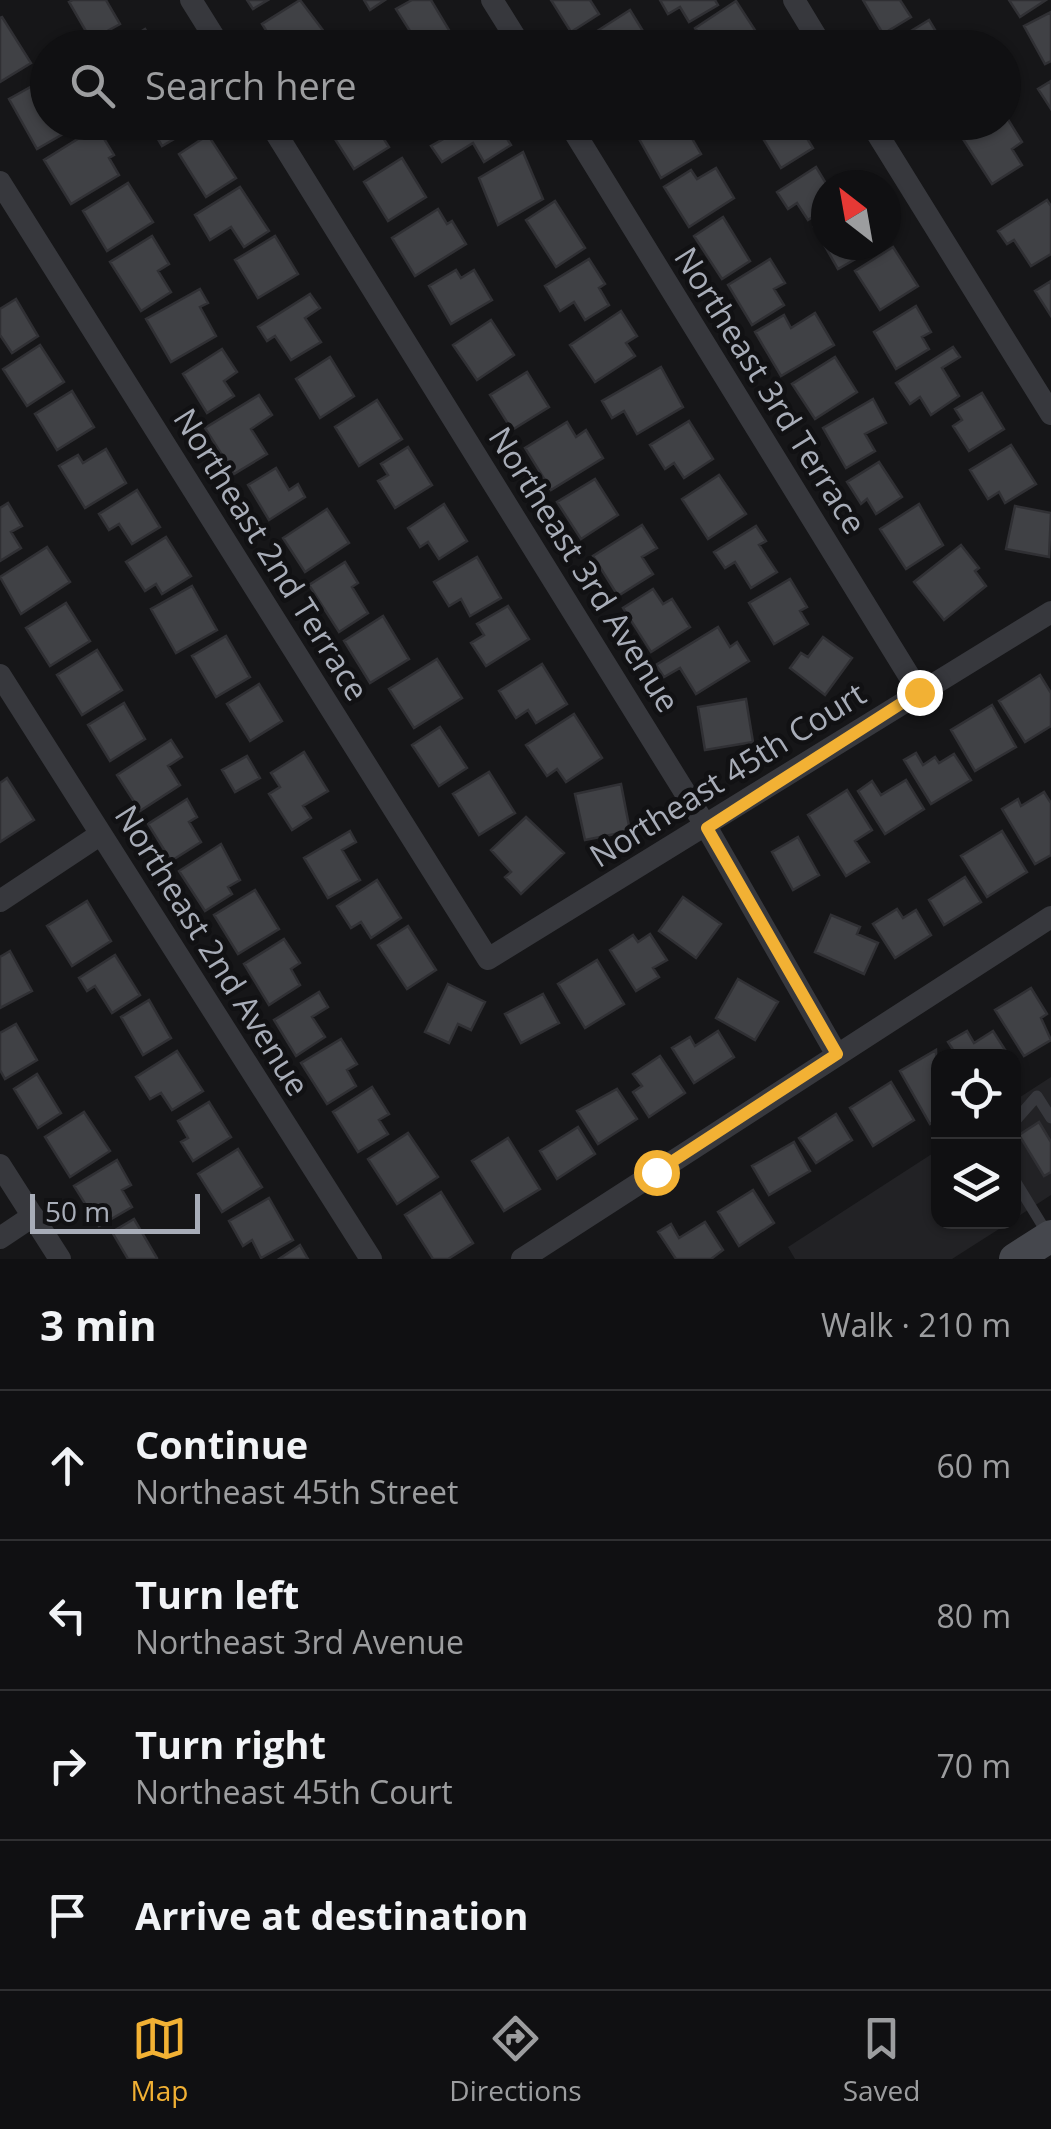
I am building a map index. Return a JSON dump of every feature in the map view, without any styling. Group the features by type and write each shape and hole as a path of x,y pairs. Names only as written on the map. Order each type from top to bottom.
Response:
{"main road":[{"path":"1015,1259 1050,1236"}],"street":[{"path":"190,0 209,30"},
{"path":"492,0 511,30"},
{"path":"794,0 812,30"},
{"name":"Northeast 3rd Avenue","path":"280,140 707,828 837,1054"},
{"name":"Northeast 3rd Terrace","path":"579,140 919,692"},
{"path":"881,140 1051,414"},
{"name":"Northeast 2nd Terrace","path":"0,182 488,960"},
{"name":"Northeast 45th Court","path":"488,960 1051,612"},
{"name":"Northeast 2nd Avenue","path":"0,675 370,1259"},
{"path":"0,901 101,834"},
{"path":"522,1259 1051,917"},
{"path":"0,1165 60,1259"},
{"path":"0,1238 33,1216"}],"lane":[{"path":"1021,1114 1037,1096 1051,1118"},
{"path":"1021,1191 1050,1236"}],"shaded area":[{"path":"1051,1077 1051,1195 1021,1214 1021,1139 1021,1096"},
{"path":"931,1155 931,1229 999,1229 952,1259 795,1259 788,1247"}],"building":[{"path":"106,0 120,24 109,30 85,30 69,2"},
{"path":"247,0 268,0 253,9"},
{"path":"300,0 323,30 266,30 262,24"},
{"path":"364,0 385,0 370,10"},
{"path":"412,0 431,0 449,30 409,30 396,9"},
{"path":"551,0 590,0 599,14 570,30"},
{"path":"660,0 715,0 718,5 689,22 680,7 668,14"},
{"path":"863,0 900,0 911,17 890,30 881,30"},
{"path":"1009,0 1046,0 1020,17"},
{"path":"736,1 755,30 696,30"},
{"path":"630,10 642,30 599,30"},
{"path":"1051,12 1051,61 1045,64 1024,26"},
{"path":"0,18 30,64 0,82"},
{"path":"929,20 935,30 913,30"},
{"path":"1051,81 1051,109 1038,89"},
{"path":"30,87 30,136 9,99"},
{"path":"32,140 53,140 37,149"},
{"path":"76,140 105,140 119,175 71,204 44,160"},
{"path":"200,140 211,140 236,178 206,197 179,154"},
{"path":"336,140 385,140 389,147 354,169"},
{"path":"442,140 508,140 511,145 484,162 473,143 442,162 431,146"},
{"path":"640,140 693,140 701,154 661,178"},
{"path":"764,140 808,140 813,148 781,168"},
{"path":"964,140 1021,140 1012,149 1022,165 992,184"},
{"path":"523,152 543,199 498,225 479,178"},
{"path":"402,158 426,197 388,221 364,182"},
{"path":"716,168 734,198 689,227 664,187 691,170 697,179"},
{"path":"811,170 811,218 808,220 797,203 788,209 777,192"},
{"path":"128,183 153,222 107,251 83,211"},
{"path":"240,187 269,231 244,247 231,227 210,240 195,215"},
{"path":"1047,200 1051,206 1051,254 1031,266 1014,240 1007,244 998,231"},
{"path":"555,201 585,248 556,267 526,220"},
{"path":"438,209 447,224 452,221 466,244 415,276 392,238"},
{"path":"723,217 750,261 722,279 694,236"},
{"path":"152,236 169,264 158,271 171,292 141,311 110,262"},
{"path":"275,236 298,274 258,298 235,260"},
{"path":"589,259 605,284 599,288 609,305 585,320 574,302 560,311 545,286"},
{"path":"770,259 785,283 774,289 784,305 752,325 728,285"},
{"path":"901,259 918,286 880,310 855,271 872,260"},
{"path":"833,260 854,260 838,269"},
{"path":"456,270 461,278 474,270 492,300 451,324 429,286"},
{"path":"1051,281 1051,316 1035,291"},
{"path":"200,289 208,303 200,307 216,336 171,362 146,319"},
{"path":"310,294 320,308 305,318 321,342 291,360 275,336 267,341 258,327"},
{"path":"16,299 38,336 12,353 0,335 0,309"},
{"path":"916,306 931,332 922,337 929,349 896,369 874,332"},
{"path":"621,311 637,336 626,343 635,356 595,382 570,345"},
{"path":"815,313 834,345 781,376 755,332 784,315 791,328"},
{"path":"491,320 514,355 477,380 453,345"},
{"path":"40,345 64,382 27,406 3,369"},
{"path":"953,347 960,357 942,368 959,396 931,415 920,397 910,404 896,383"},
{"path":"222,349 237,372 224,381 234,396 207,413 183,374"},
{"path":"330,357 354,396 320,418 296,379"},
{"path":"835,357 857,392 815,419 792,384"},
{"path":"661,367 683,407 637,434 624,411 612,418 602,401"},
{"path":"527,372 549,407 512,430 490,395"},
{"path":"72,391 94,427 57,450 35,414"},
{"path":"982,393 1004,429 969,451 953,426 962,420 955,409"},
{"path":"259,395 272,415 251,429 267,454 234,474 205,428"},
{"path":"873,399 886,423 865,434 875,451 846,468 823,428"},
{"path":"377,400 402,439 359,466 335,427"},
{"path":"689,421 713,459 684,478 674,463 665,469 650,445"},
{"path":"567,422 576,437 586,430 603,458 551,490 525,448"},
{"path":"1011,445 1036,484 1005,503 999,492 988,499 970,470"},
{"path":"408,447 432,485 395,508 378,481 388,475 381,464"},
{"path":"106,449 126,483 85,508 59,466 78,455 83,463"},
{"path":"879,462 902,497 876,514 867,499 861,504 847,482"},
{"path":"276,468 289,490 298,484 305,497 269,520 248,485"},
{"path":"719,475 746,514 708,539 682,499"},
{"path":"595,479 618,515 581,539 557,502"},
{"path":"137,490 160,527 132,544 119,524 109,530 99,514"},
{"path":"8,503 22,526 11,532 21,548 0,561 0,508"},
{"path":"444,504 467,541 439,559 428,542 420,547 408,528"},
{"path":"919,504 943,545 906,569 880,529"},
{"path":"1015,506 1051,513 1049,557 1006,549"},
{"path":"327,509 349,543 305,572 283,538"},
{"path":"642,525 657,548 642,557 653,574 618,596 593,556"},
{"path":"756,526 766,541 759,545 777,572 751,588 735,562 725,568 714,552"},
{"path":"166,537 191,576 162,594 156,584 145,591 126,562"},
{"path":"961,545 979,568 975,571 986,586 944,620 914,582"},
{"path":"47,547 70,582 21,614 0,577"},
{"path":"477,557 501,598 470,616 461,599 449,606 434,582"},
{"path":"345,562 358,583 352,587 368,613 339,632 309,585"},
{"path":"790,579 807,607 800,611 808,624 774,644 749,603"},
{"path":"192,586 217,630 176,653 151,609"},
{"path":"653,589 663,604 672,599 690,627 651,652 623,608"},
{"path":"66,603 90,641 50,666 26,628"},
{"path":"508,606 529,639 486,666 471,643 484,635 477,624"},
{"path":"383,616 409,659 370,683 344,641"},
{"path":"718,627 730,647 737,642 749,661 696,694 680,668 664,677 656,665"},
{"path":"226,636 250,677 216,697 192,656"},
{"path":"823,637 852,658 825,695 790,668 801,653 808,657"},
{"path":"97,650 122,690 82,715 57,675"},
{"path":"437,659 462,698 414,728 389,689"},
{"path":"542,664 567,704 536,723 528,710 516,718 499,691"},
{"path":"1040,675 1051,693 1051,726 1025,742 999,701"},
{"path":"259,684 282,721 250,741 227,704"},
{"path":"746,699 753,742 705,750 698,707"},
{"path":"124,703 145,739 110,761 88,725"},
{"path":"992,705 1016,747 975,771 951,730"},
{"path":"574,714 602,758 566,782 557,769 547,776 526,745"},
{"path":"440,727 467,768 439,786 412,745"},
{"path":"171,740 182,757 168,766 180,785 140,811 117,775"},
{"path":"304,752 328,791 303,806 311,818 292,830 269,794 280,787 271,773"},
{"path":"916,753 923,765 935,757 939,763 954,754 971,780 931,804 904,760"},
{"path":"247,756 260,778 235,792 222,770"},
{"path":"489,772 515,813 479,835 453,794"},
{"path":"7,778 34,820 0,842 0,783"},
{"path":"906,780 924,809 885,834 858,791 872,781 881,795"},
{"path":"621,784 630,831 585,840 575,794"},
{"path":"847,790 872,830 855,841 869,862 846,876 808,815"},
{"path":"1044,792 1051,803 1051,855 1035,864 1002,809 1018,799 1021,806"},
{"path":"187,799 197,817 189,822 201,842 171,861 148,824"},
{"path":"526,817 564,853 521,894 505,877 511,872 491,850"},
{"path":"350,831 356,842 342,850 360,880 328,898 304,858"},
{"path":"1002,831 1027,872 987,897 961,856"},
{"path":"798,837 819,875 793,890 772,852"},
{"path":"221,844 240,880 228,887 232,894 205,911 179,871"},
{"path":"965,877 981,902 944,925 929,900"},
{"path":"377,880 401,918 371,938 361,922 351,928 337,906"},
{"path":"255,890 279,929 238,954 214,915"},
{"path":"683,897 721,924 696,958 659,931"},
{"path":"87,901 111,941 72,966 47,926"},
{"path":"897,909 903,918 916,910 931,935 895,958 873,924"},
{"path":"831,915 860,927 857,934 878,943 864,974 815,952"},
{"path":"408,926 436,970 407,989 378,945"},
{"path":"650,934 667,960 653,968 659,977 636,991 610,950 633,935 638,942"},
{"path":"284,939 300,963 291,969 300,985 269,1005 244,964"},
{"path":"10,951 32,991 0,1008 0,957"},
{"path":"115,955 140,995 112,1013 95,986 87,991 79,978"},
{"path":"597,960 624,1004 585,1028 558,984"},
{"path":"738,979 778,1002 755,1040 716,1018"},
{"path":"448,984 485,1002 471,1030 458,1024 449,1043 425,1032"},
{"path":"1031,988 1047,1014 1041,1018 1051,1040 1024,1056 995,1010"},
{"path":"319,992 328,1007 312,1017 325,1037 296,1056 274,1020"},
{"path":"543,994 559,1023 521,1043 505,1014"},
{"path":"149,1000 171,1038 143,1055 121,1017"},
{"path":"16,1024 37,1060 5,1079 0,1070 0,1033"},
{"path":"718,1031 734,1057 694,1083 672,1048 690,1037 695,1046"},
{"path":"967,1031 974,1043 993,1031 1005,1049 952,1049 948,1042"},
{"path":"341,1039 357,1064 347,1070 356,1086 327,1104 301,1063"},
{"path":"177,1051 203,1091 172,1110 161,1093 150,1099 136,1077"},
{"path":"931,1053 930,1124 900,1071"},
{"path":"660,1056 685,1093 649,1117 633,1092 642,1086 633,1074"},
{"path":"37,1074 61,1113 38,1128 14,1089"},
{"path":"891,1082 914,1120 873,1146 850,1108"},
{"path":"372,1087 389,1114 379,1120 388,1134 358,1152 333,1112"},
{"path":"617,1089 637,1119 598,1144 577,1111"},
{"path":"209,1102 231,1137 193,1161 181,1142 188,1138 178,1121"},
{"path":"84,1112 110,1151 70,1177 45,1137"},
{"path":"836,1114 852,1140 816,1163 799,1138"},
{"path":"1039,1122 1051,1142 1051,1172 1044,1176 1021,1134"},
{"path":"578,1127 595,1154 557,1179 540,1151"},
{"path":"408,1133 438,1177 397,1204 368,1159"},
{"path":"508,1138 540,1189 504,1211 472,1161"},
{"path":"794,1142 810,1171 769,1195 752,1166"},
{"path":"238,1149 262,1187 222,1212 198,1174"},
{"path":"117,1160 131,1185 122,1190 132,1207 99,1226 74,1186"},
{"path":"753,1190 774,1223 739,1246 718,1212"},
{"path":"441,1192 473,1243 448,1259 433,1259 405,1215"},
{"path":"269,1198 293,1240 261,1258 252,1240 243,1246 229,1221"},
{"path":"134,1219 156,1259 128,1259 112,1232"},
{"path":"705,1222 723,1250 711,1259 676,1259 658,1232 671,1224 679,1238"},
{"path":"300,1245 308,1259 279,1259"}],"route":[{"path":"656,1172 837,1054 707,828 919,692"}]}
